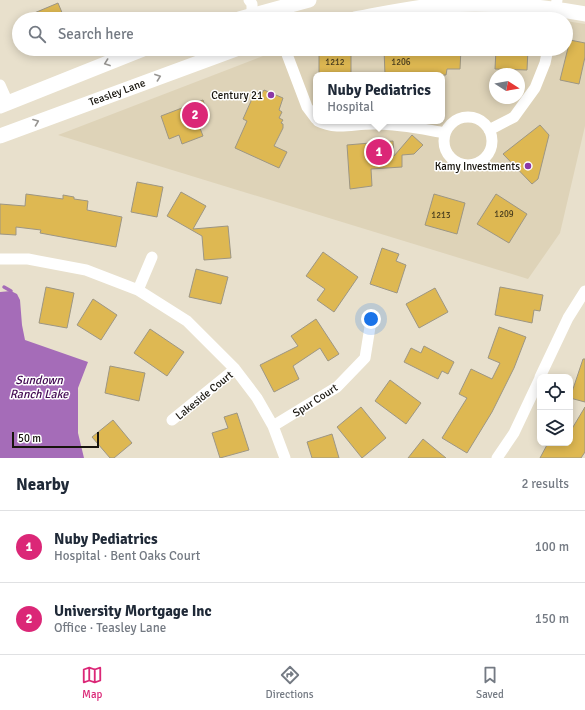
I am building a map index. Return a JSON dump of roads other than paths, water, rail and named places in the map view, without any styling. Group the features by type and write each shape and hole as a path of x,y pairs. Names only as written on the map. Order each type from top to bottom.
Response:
{"main road":[{"path":"278,12 309,0"},
{"path":"397,12 440,5 484,5 556,9 585,14"},
{"path":"4,104 125,56"},
{"name":"Teasley Lane","path":"0,136 217,56"}],"street":[{"path":"248,12 252,4 249,0"},
{"path":"288,56 307,107 313,115"},
{"path":"489,130 514,117 536,88 546,56"},
{"path":"0,85 4,104"},
{"path":"460,118 477,118 484,123 489,130 491,136 490,149 484,158 478,163 465,165 458,163 447,154 444,142 445,133 452,122 460,118"},
{"path":"324,124 328,126 340,127 374,124 402,125 445,133"},
{"path":"138,290 152,256"},
{"path":"0,259 28,259 86,270 138,290 187,321 235,369 257,398 273,426 285,458"},
{"path":"541,374 568,318 585,291"},
{"name":"Spur Court","path":"273,426 337,387 365,358 370,327"},
{"name":"Lakeside Court","path":"172,420 235,369"},
{"path":"497,458 514,432 537,383"}],"water":[{"name":"Sundown Ranch Lake","path":"11,291 17,294 20,300 25,340 88,362 78,388 78,433 84,458 0,458 0,292"}],"waterway":[{"path":"4,287 11,291"}],"place":[{"name":"Century 21","path":"271,95"},
{"name":"University Mortgage Inc","path":"195,115"},
{"name":"Nuby Pediatrics","path":"379,152"},
{"name":"Kamy Investments","path":"528,166"}]}
